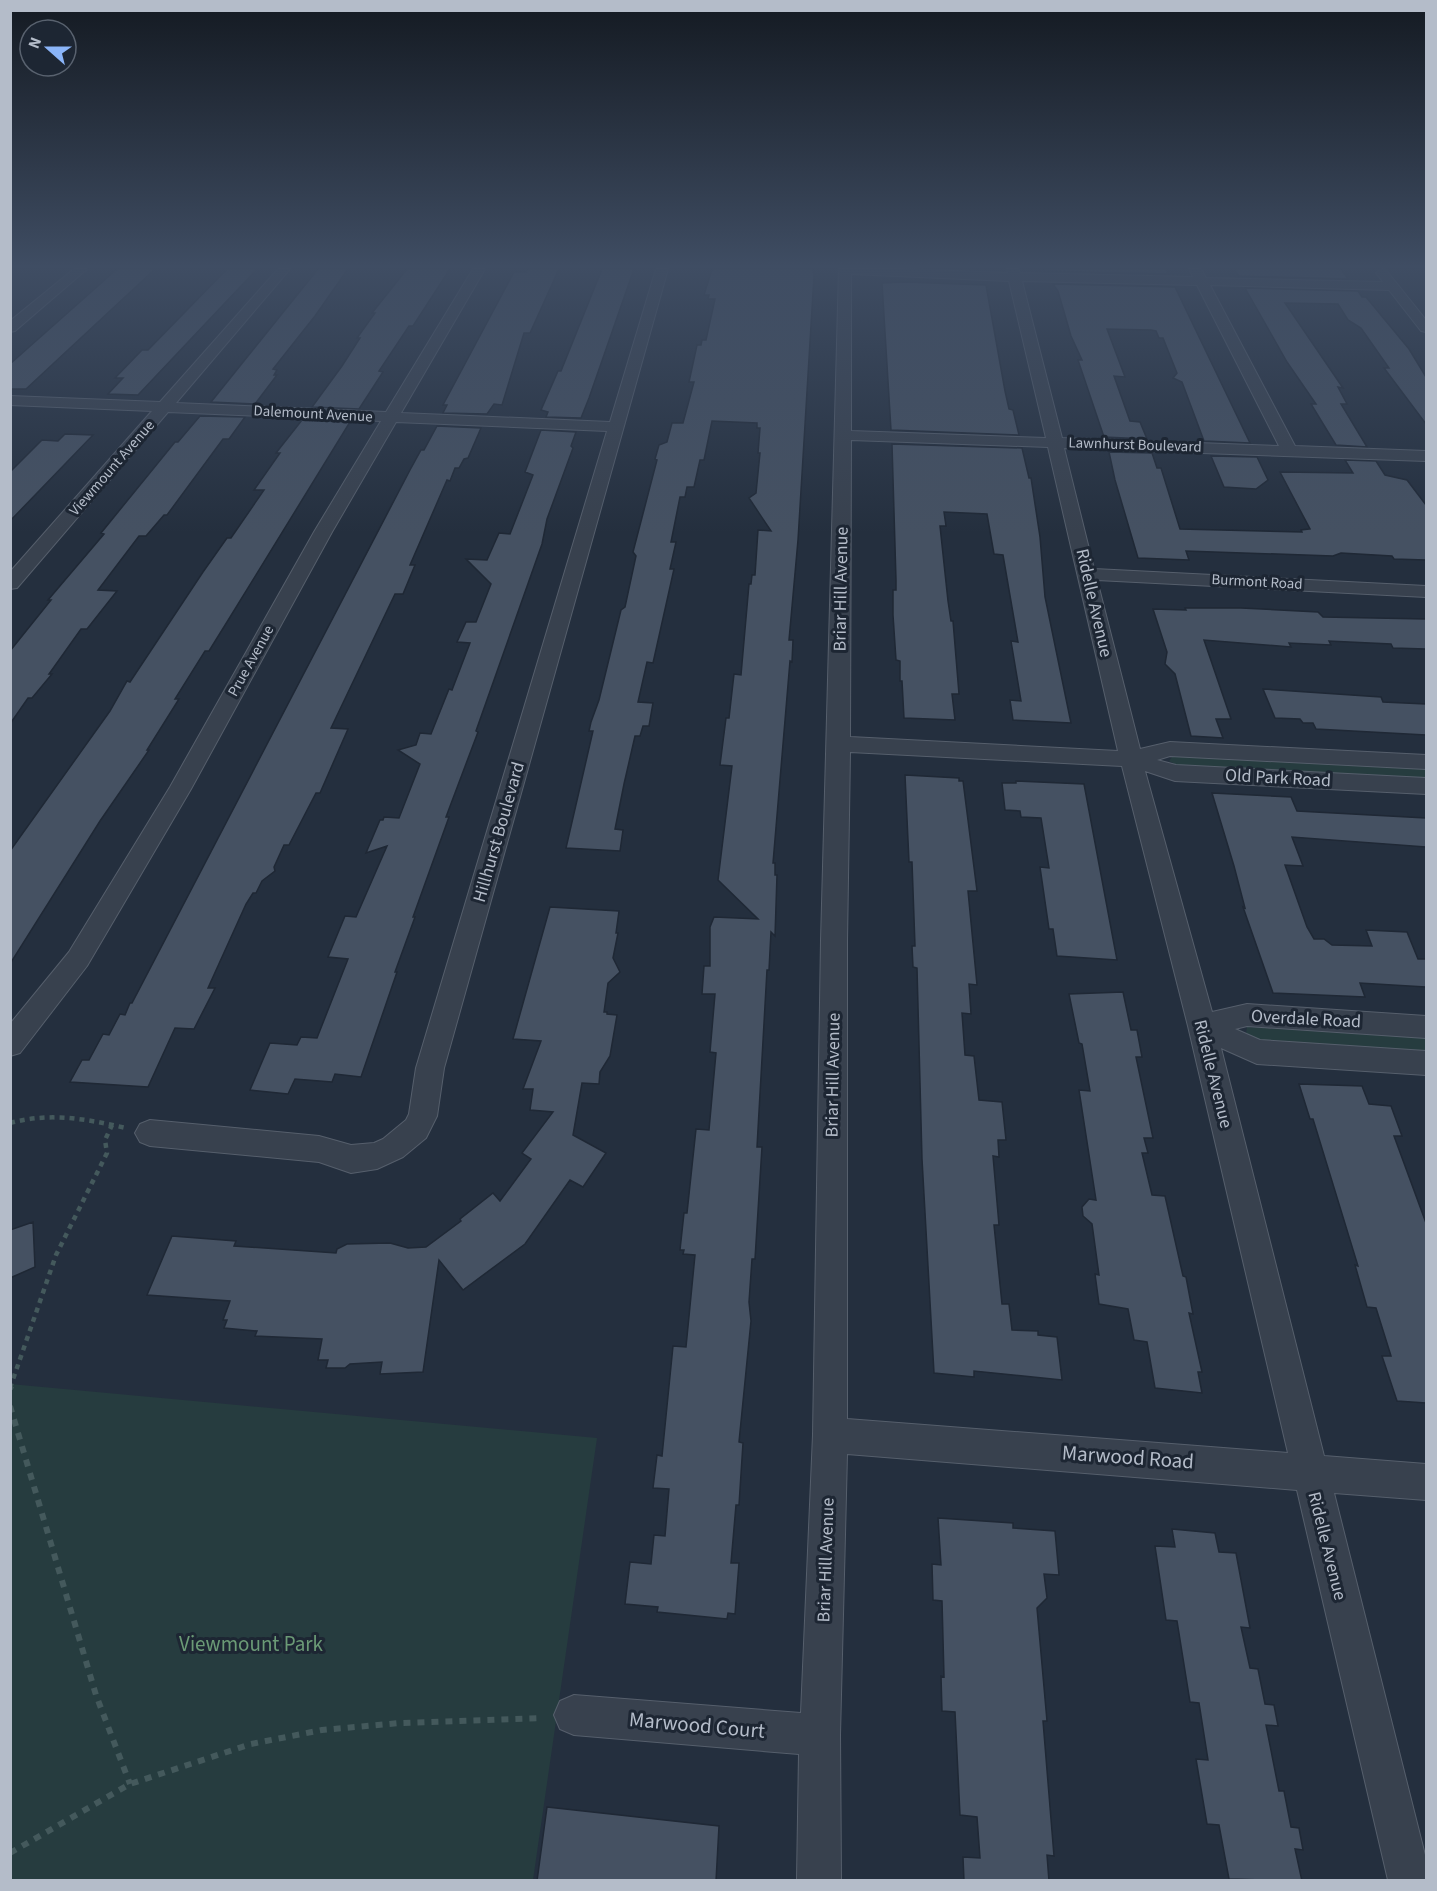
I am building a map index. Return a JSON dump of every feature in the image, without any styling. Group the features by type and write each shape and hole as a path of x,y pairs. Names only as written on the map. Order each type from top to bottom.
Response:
{"street":[{"name":"Viewmount Avenue","path":"10,585 208,357"},
{"name":"Prue Avenue","path":"10,1045 78,959 180,789 323,532 427,357"},
{"name":"Hillhurst Boulevard","path":"150,1133 319,1149 351,1159 365,1159 393,1148 416,1129 423,1116 430,1068 636,357"},
{"name":"Briar Hill Avenue","path":"819,1881 820,1735 830,1435 834,940 840,744 844,357"},
{"name":"Ridelle Avenue","path":"1035,357 1131,759 1202,1026 1308,1471 1410,1881"},
{"path":"1241,357 1289,450"},
{"name":"Dalemount Avenue","path":"10,400 616,427"},
{"name":"Lawnhurst Boulevard","path":"843,435 1426,456"},
{"name":"Burmont Road","path":"1087,574 1426,591"},
{"name":"Old Park Road","path":"840,744 1131,759 1175,773 1426,786"},
{"name":"Old Park Road","path":"1131,759 1170,749 1426,762"},
{"name":"Overdale Road","path":"1202,1026 1246,1015 1426,1027"},
{"name":"Overdale Road","path":"1202,1026 1257,1052 1426,1063"},
{"name":"Marwood Road","path":"830,1435 1426,1482"},
{"name":"Marwood Court","path":"574,1715 820,1735"}],"path":[{"path":"10,1123 46,1114 101,1121 150,1133"},
{"path":"10,1389 56,1255 107,1153 105,1140 112,1125"},
{"path":"10,1406 96,1695 130,1784"},
{"path":"10,1853 130,1784 251,1744 322,1730 400,1723 514,1720 574,1715"}],"green space":[{"path":"1172,757 1426,769 1426,779 1181,767 1169,761"},
{"path":"1247,1027 1426,1038 1426,1054 1259,1042 1252,1040 1246,1034"},
{"name":"Viewmount Park","path":"10,1384 597,1438 533,1880 11,1880"}],"building":[{"path":"18,357 60,357 26,389 10,389 10,364"},
{"path":"135,357 174,357 138,395 108,394 123,378 115,378"},
{"path":"247,357 282,357 273,369 277,370 274,375 277,375 255,404 211,402"},
{"path":"348,357 388,357 379,371 383,372 359,409 312,407"},
{"path":"468,357 517,357 502,405 494,404 487,414 443,413 447,405 443,405"},
{"path":"567,357 603,357 581,418 546,417 548,412 541,410 558,371 561,371"},
{"path":"694,357 809,357 798,540 789,640 793,640 792,662 790,661 773,863 775,863 775,875 777,875 775,936 771,932 769,970 767,970 757,1147 762,1147 755,1259 752,1259 749,1302 751,1321 739,1442 743,1443 739,1505 736,1505 731,1563 739,1563 735,1614 728,1613 727,1619 657,1612 658,1607 625,1604 630,1562 651,1564 654,1535 665,1536 669,1489 653,1488 657,1455 662,1456 673,1346 686,1347 695,1255 683,1254 684,1250 680,1250 684,1213 687,1213 696,1129 709,1130 716,1053 710,1052 715,994 702,994 704,966 710,966 710,927 714,917 758,919 718,880 732,766 720,765 726,718 729,718 734,674 741,675 749,584 751,584 752,575 755,575 758,530 771,531 749,498 756,493 760,453 758,453 760,428 757,428 757,423 712,421 704,460 700,460 694,487 687,487 685,497 680,497 671,542 676,542 670,569 674,569 653,663 647,662 638,702 653,703 649,726 643,726 640,736 635,736 615,829 623,830 620,851 566,848 593,731 589,731 591,722 599,700 621,610 625,607 636,556 633,552 657,460 655,459 659,445 667,442 672,423 683,423 694,382 689,382"},
{"path":"887,357 999,357 1009,409 1013,410 1019,435 891,430"},
{"path":"1081,357 1118,357 1125,377 1114,376 1130,421 1140,422 1147,439 1104,437 1078,360 1082,360"},
{"path":"1171,357 1209,357 1250,443 1204,441 1182,382 1173,378 1177,373"},
{"path":"1284,357 1322,357 1343,388 1338,387 1347,404 1341,404 1367,447 1336,445 1311,404 1316,404"},
{"path":"1381,357 1414,357 1426,377 1426,424 1384,368 1389,368"},
{"path":"200,416 245,417 229,439 223,439 167,515 164,515 146,536 139,536 98,590 117,591 87,629 81,629 49,674 52,674 32,698 28,698 10,724 10,651 51,600 48,600 104,534 101,533 175,442 178,442"},
{"path":"302,420 350,422 209,651 205,651 175,699 179,699 147,750 149,750 100,821 10,964 10,851 110,711 127,681 130,682 203,572 227,538 231,538 264,490 254,490 280,453 276,453"},
{"path":"437,426 481,428 468,458 464,459 459,468 455,468 450,481 447,480 410,565 415,565 403,594 395,594 331,728 348,729 320,793 316,793 289,845 284,845 274,867 275,871 262,881 256,893 253,893 246,904 208,988 215,988 194,1029 175,1028 148,1087 70,1082 82,1060 89,1060 103,1034 109,1035 120,1014 125,1015 132,1003 410,470"},
{"path":"541,430 576,432 571,446 573,448 547,519 542,544 476,731 478,732 446,817 449,817 413,917 415,917 361,1077 335,1074 332,1082 295,1079 288,1094 250,1090 270,1043 297,1045 301,1037 317,1038 348,959 328,957 345,916 356,917 387,846 366,853 380,820 384,817 399,818 420,764 398,750 416,745 420,733 431,734 449,689 452,690 470,643 457,642 466,622 476,622 491,584 466,559 487,560 499,533 510,534 533,475 525,472"},
{"path":"65,434 93,435 10,521 10,472 42,440 58,441"},
{"path":"892,444 1022,448 1029,478 1031,478 1040,537 1045,597 1071,723 1013,720 1010,700 1021,701 1011,641 1018,642 1003,555 994,554 987,514 944,512 946,526 940,526 948,601 951,621 953,621 959,694 952,694 955,720 904,718 900,661 896,660 893,615 893,590 896,590 896,580"},
{"path":"1109,452 1152,453 1157,468 1161,468 1180,529 1302,532 1301,530 1310,529 1280,472 1353,473 1345,460 1376,461 1385,475 1407,480 1426,505 1426,560 1341,553 1333,556 1186,551 1189,560 1138,558"},
{"path":"1211,456 1257,457 1268,480 1256,489 1224,487"},
{"path":"1185,608 1318,612 1323,617 1426,619 1426,649 1393,648 1391,644 1329,641 1331,645 1289,643 1291,647 1204,640 1231,719 1216,719 1223,738 1191,736 1175,674 1165,664 1167,652 1153,609 1186,610"},
{"path":"1263,689 1381,697 1383,702 1426,704 1426,735 1316,729 1313,723 1303,723 1300,719 1275,718"},
{"path":"905,775 959,778 959,781 963,781 977,891 968,891 977,985 969,984 971,1014 962,1013 965,1055 974,1056 979,1100 1002,1102 1006,1140 998,1140 999,1157 993,1156 999,1225 994,1225 1002,1304 1009,1304 1012,1330 1038,1331 1038,1335 1057,1337 1062,1380 974,1371 974,1377 934,1373 922,1159 917,968 913,967 912,946 915,946 912,862 909,862"},
{"path":"1016,781 1084,784 1117,960 1057,956 1053,929 1049,929 1040,867 1049,868 1041,818 1021,817 1020,811 1005,810 1002,783 1016,783"},
{"path":"1212,793 1291,797 1297,811 1426,818 1426,847 1292,837 1303,866 1285,865 1307,927 1314,939 1324,939 1332,945 1372,946 1366,930 1407,932 1418,959 1426,959 1426,987 1360,983 1365,997 1273,993 1243,907 1245,908"},
{"path":"550,907 619,911 613,958 620,972 608,983 604,1012 617,1015 610,1056 600,1072 599,1084 582,1083 573,1135 606,1153 583,1187 570,1180 525,1244 463,1290 439,1260 423,1372 380,1374 382,1362 350,1364 345,1368 326,1368 328,1360 318,1360 322,1339 255,1336 257,1331 224,1328 227,1320 223,1320 230,1301 147,1295 172,1236 236,1241 234,1246 336,1253 337,1249 347,1244 390,1243 408,1248 426,1247 493,1193 500,1201 531,1159 522,1153 553,1112 530,1110 533,1089 523,1089 541,1041 513,1039"},
{"path":"1123,992 1131,1030 1137,1030 1142,1057 1136,1057 1153,1138 1144,1138 1148,1153 1142,1153 1152,1195 1165,1196 1183,1276 1186,1277 1193,1314 1189,1313 1202,1372 1198,1372 1202,1393 1155,1388 1147,1342 1134,1340 1128,1309 1099,1304 1095,1274 1099,1275 1092,1224 1083,1216 1082,1207 1089,1199 1096,1200 1079,1090 1090,1091 1082,1044 1079,1043 1069,994"},
{"path":"1299,1084 1362,1086 1369,1104 1391,1106 1402,1136 1394,1136 1426,1223 1426,1403 1397,1401 1382,1356 1391,1356 1376,1308 1367,1307 1355,1265 1358,1266 1313,1119 1310,1119"},
{"path":"33,1222 35,1267 10,1278 10,1230"},
{"path":"938,1518 1013,1523 1013,1528 1055,1531 1059,1575 1044,1574 1047,1598 1037,1608 1047,1721 1043,1721 1054,1856 1047,1855 1049,1881 964,1881 963,1857 980,1858 977,1817 960,1815 955,1712 942,1711 941,1676 944,1677 942,1601 933,1600 932,1564 941,1565"},
{"path":"1172,1529 1215,1533 1219,1552 1236,1553 1250,1628 1241,1627 1250,1668 1258,1669 1265,1704 1274,1705 1278,1726 1266,1725 1279,1791 1284,1791 1291,1827 1299,1828 1303,1850 1295,1849 1302,1881 1229,1879 1219,1825 1207,1824 1196,1759 1208,1760 1199,1703 1190,1702 1177,1621 1166,1620 1155,1546 1175,1547"},
{"path":"547,1807 719,1826 716,1881 537,1881"}]}
